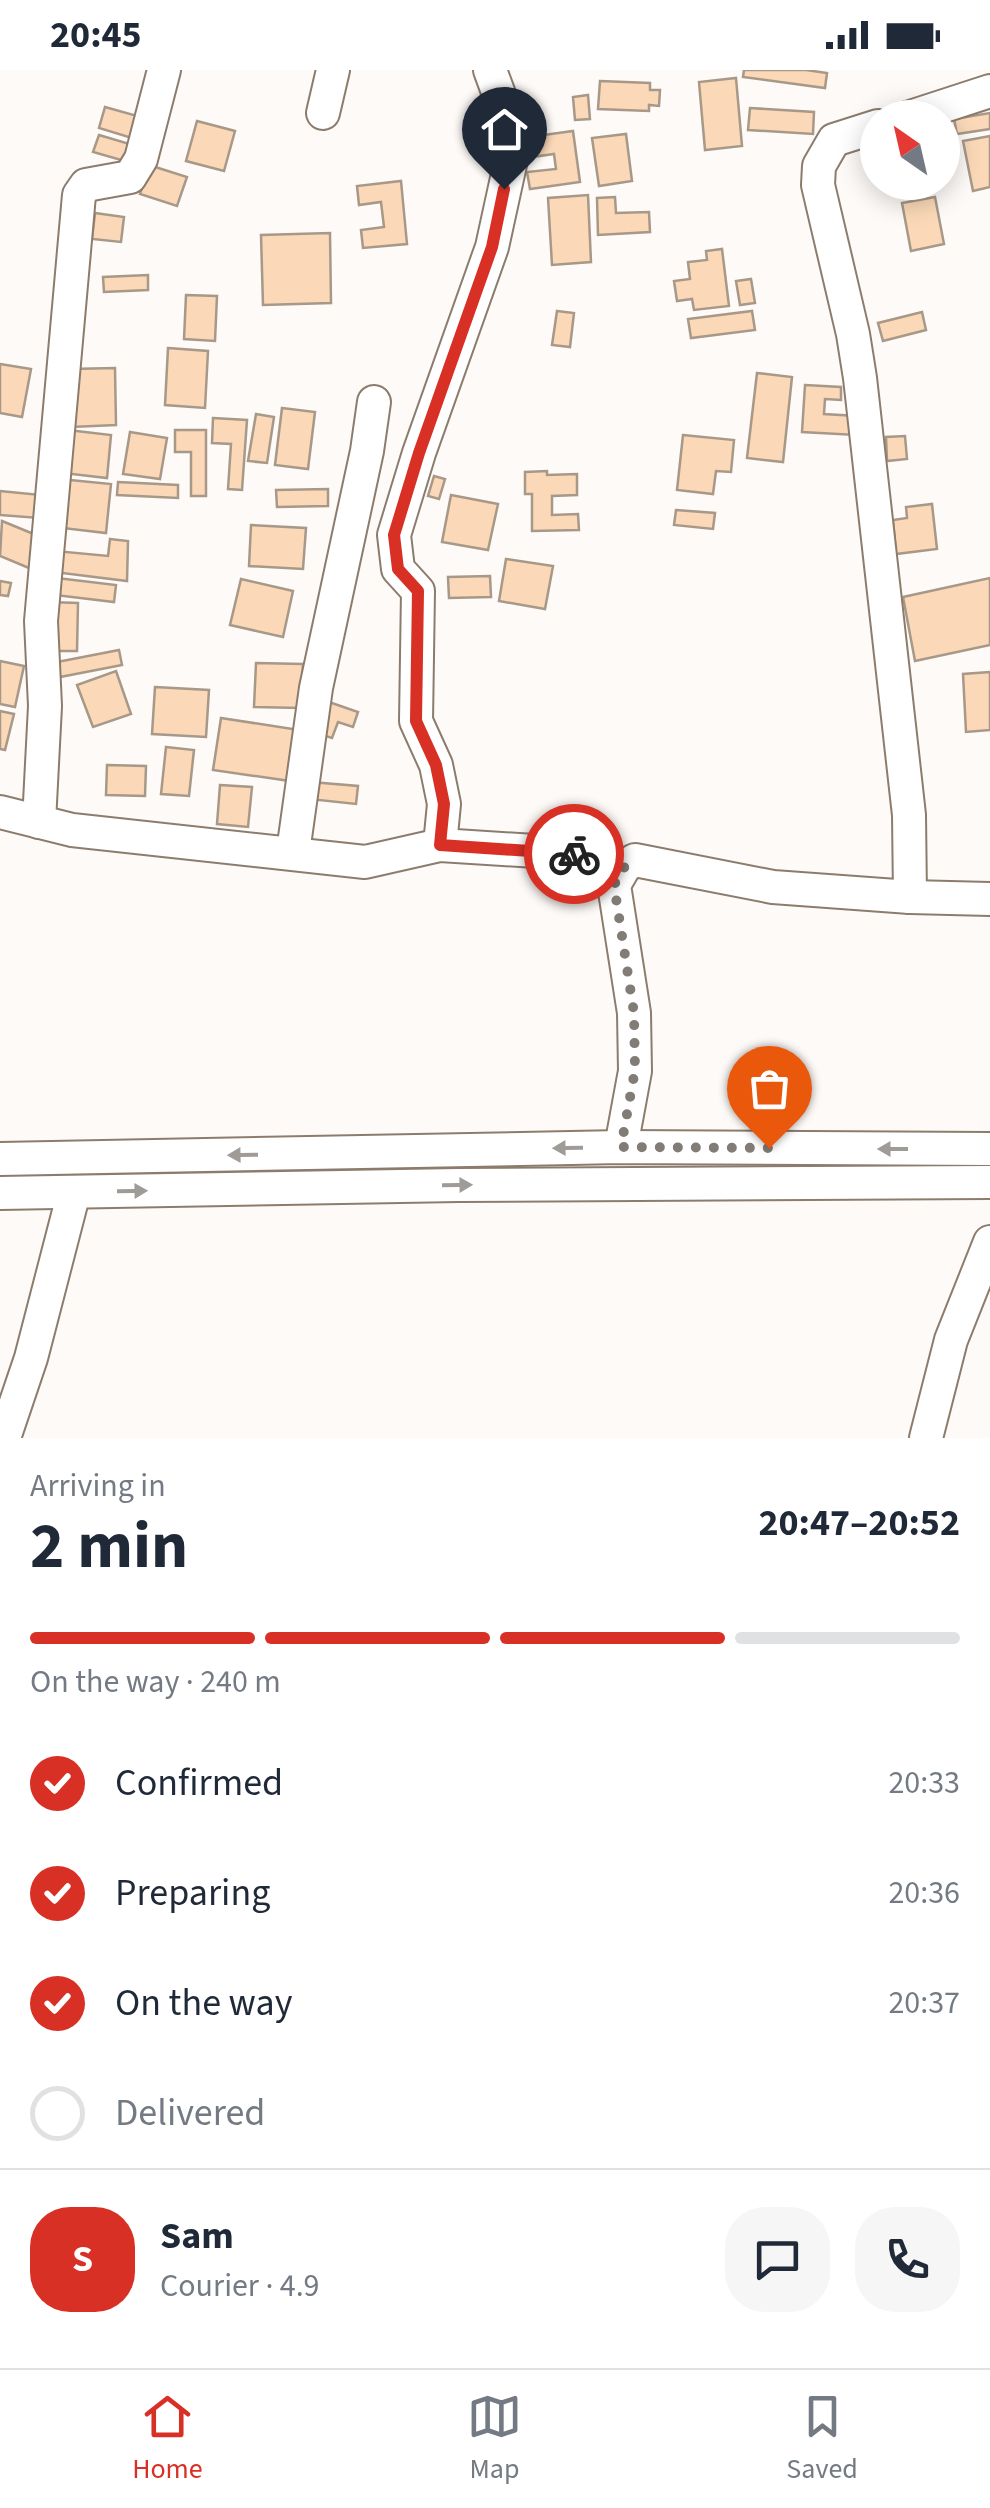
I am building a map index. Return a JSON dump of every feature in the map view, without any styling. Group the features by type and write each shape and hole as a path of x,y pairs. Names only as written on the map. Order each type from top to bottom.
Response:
{"street":[{"path":"40,822 45,706 40,621 78,195 86,185 130,177 141,159 164,70"},
{"path":"323,113 333,70"},
{"path":"440,845 444,804 436,765 416,721 418,591 398,569 394,535 492,247 511,160 508,119 490,70"},
{"path":"960,101 990,91"},
{"path":"860,132 834,140 823,154 818,185 854,334 860,378 909,815 910,897"},
{"path":"292,852 316,688 374,402"},
{"path":"0,812 72,830 365,862 440,845 582,854 625,866"},
{"path":"621,1147 635,1070 632,996 614,885 625,866 635,860 773,887 990,899"},
{"path":"0,1160 621,1147 990,1149"},
{"path":"0,1193 459,1184 990,1182"},
{"path":"4,1438 31,1358 74,1192"},
{"path":"926,1438 951,1340 990,1242"}],"building":[{"path":"744,70 827,73 825,88 743,77"},
{"path":"736,78 742,146 705,150 699,82"},
{"path":"600,81 650,83 650,90 660,90 659,106 649,105 649,111 598,109"},
{"path":"588,95 590,119 575,120 573,97"},
{"path":"105,107 141,117 135,139 99,128"},
{"path":"750,108 814,112 813,134 748,130"},
{"path":"990,113 990,129 960,134 960,118"},
{"path":"197,121 235,131 224,171 186,161"},
{"path":"573,131 580,182 530,189 527,172 556,169 554,154 525,158 522,138"},
{"path":"626,134 632,181 599,186 592,138"},
{"path":"99,135 133,145 128,162 93,152"},
{"path":"990,136 990,187 973,191 963,141"},
{"path":"149,165 187,177 177,206 140,194"},
{"path":"401,181 407,244 363,248 361,230 384,227 381,202 359,205 357,186"},
{"path":"588,195 591,262 552,265 548,198"},
{"path":"615,197 616,213 649,212 650,232 598,235 597,198"},
{"path":"936,200 944,244 911,251 902,203"},
{"path":"95,213 124,217 121,242 92,239"},
{"path":"330,233 331,303 263,305 261,235"},
{"path":"722,249 729,306 694,310 692,299 677,301 674,281 690,279 688,262 707,260 706,251"},
{"path":"148,275 148,290 104,292 103,277"},
{"path":"751,279 755,303 740,305 736,281"},
{"path":"186,295 217,296 215,341 184,339"},
{"path":"557,311 574,313 570,347 552,345"},
{"path":"752,311 755,330 691,338 688,319"},
{"path":"922,312 926,330 883,341 878,323"},
{"path":"168,348 208,351 205,408 165,405"},
{"path":"0,364 31,369 22,417 0,413"},
{"path":"115,368 116,425 71,427 70,369"},
{"path":"757,373 792,377 783,462 747,458"},
{"path":"805,385 841,387 841,400 825,399 824,414 857,416 856,435 802,432"},
{"path":"282,408 315,412 308,469 275,465"},
{"path":"256,414 274,417 267,463 248,461"},
{"path":"213,418 247,420 242,490 228,489 231,444 212,443"},
{"path":"68,430 111,435 107,478 63,473"},
{"path":"175,430 206,430 206,496 191,496 191,452 175,452"},
{"path":"130,432 167,438 160,479 123,474"},
{"path":"683,435 734,440 731,472 716,471 713,494 677,490"},
{"path":"905,436 907,459 887,461 886,437"},
{"path":"547,471 547,475 577,474 577,495 552,496 552,515 578,514 579,530 532,531 532,494 525,494 525,472"},
{"path":"434,476 445,479 439,499 428,496"},
{"path":"60,479 111,484 106,533 54,527"},
{"path":"118,482 178,485 178,498 117,495"},
{"path":"328,489 328,506 277,507 276,490"},
{"path":"0,491 41,495 39,518 0,515"},
{"path":"451,495 498,504 488,550 442,542"},
{"path":"932,504 937,549 896,554 893,520 907,518 906,507"},
{"path":"676,510 715,513 713,529 674,525"},
{"path":"2,521 41,537 29,568 0,556"},
{"path":"251,525 306,528 303,569 249,566"},
{"path":"110,539 128,541 127,581 54,572 56,551 108,556"},
{"path":"506,559 553,566 545,609 499,601"},
{"path":"490,576 491,597 449,598 448,577"},
{"path":"57,578 116,585 114,602 55,595"},
{"path":"990,578 990,645 915,661 903,597"},
{"path":"241,579 293,591 283,637 230,625"},
{"path":"0,581 11,583 8,596 0,595"},
{"path":"49,602 78,603 77,651 48,651"},
{"path":"119,650 122,665 55,678 52,663"},
{"path":"0,661 24,666 15,707 0,704"},
{"path":"256,663 303,664 301,708 254,707"},
{"path":"116,671 131,714 93,727 77,685"},
{"path":"990,672 990,730 966,732 963,674"},
{"path":"155,687 209,690 206,737 152,734"},
{"path":"329,702 358,712 353,727 338,722 332,738 319,734"},
{"path":"0,711 14,714 5,750 0,749"},
{"path":"221,718 299,730 290,781 213,770"},
{"path":"166,747 194,750 189,796 161,794"},
{"path":"107,765 146,766 145,796 106,795"},
{"path":"311,782 358,786 356,804 309,799"},
{"path":"220,785 252,787 248,827 217,824"}],"way so far":[{"path":"574,854 625,866 614,885 634,1013 635,1070 621,1147 769,1148"}],"route":[{"path":"504,189 492,247 394,535 398,569 418,591 416,721 436,765 444,804 440,845 574,854"}]}
